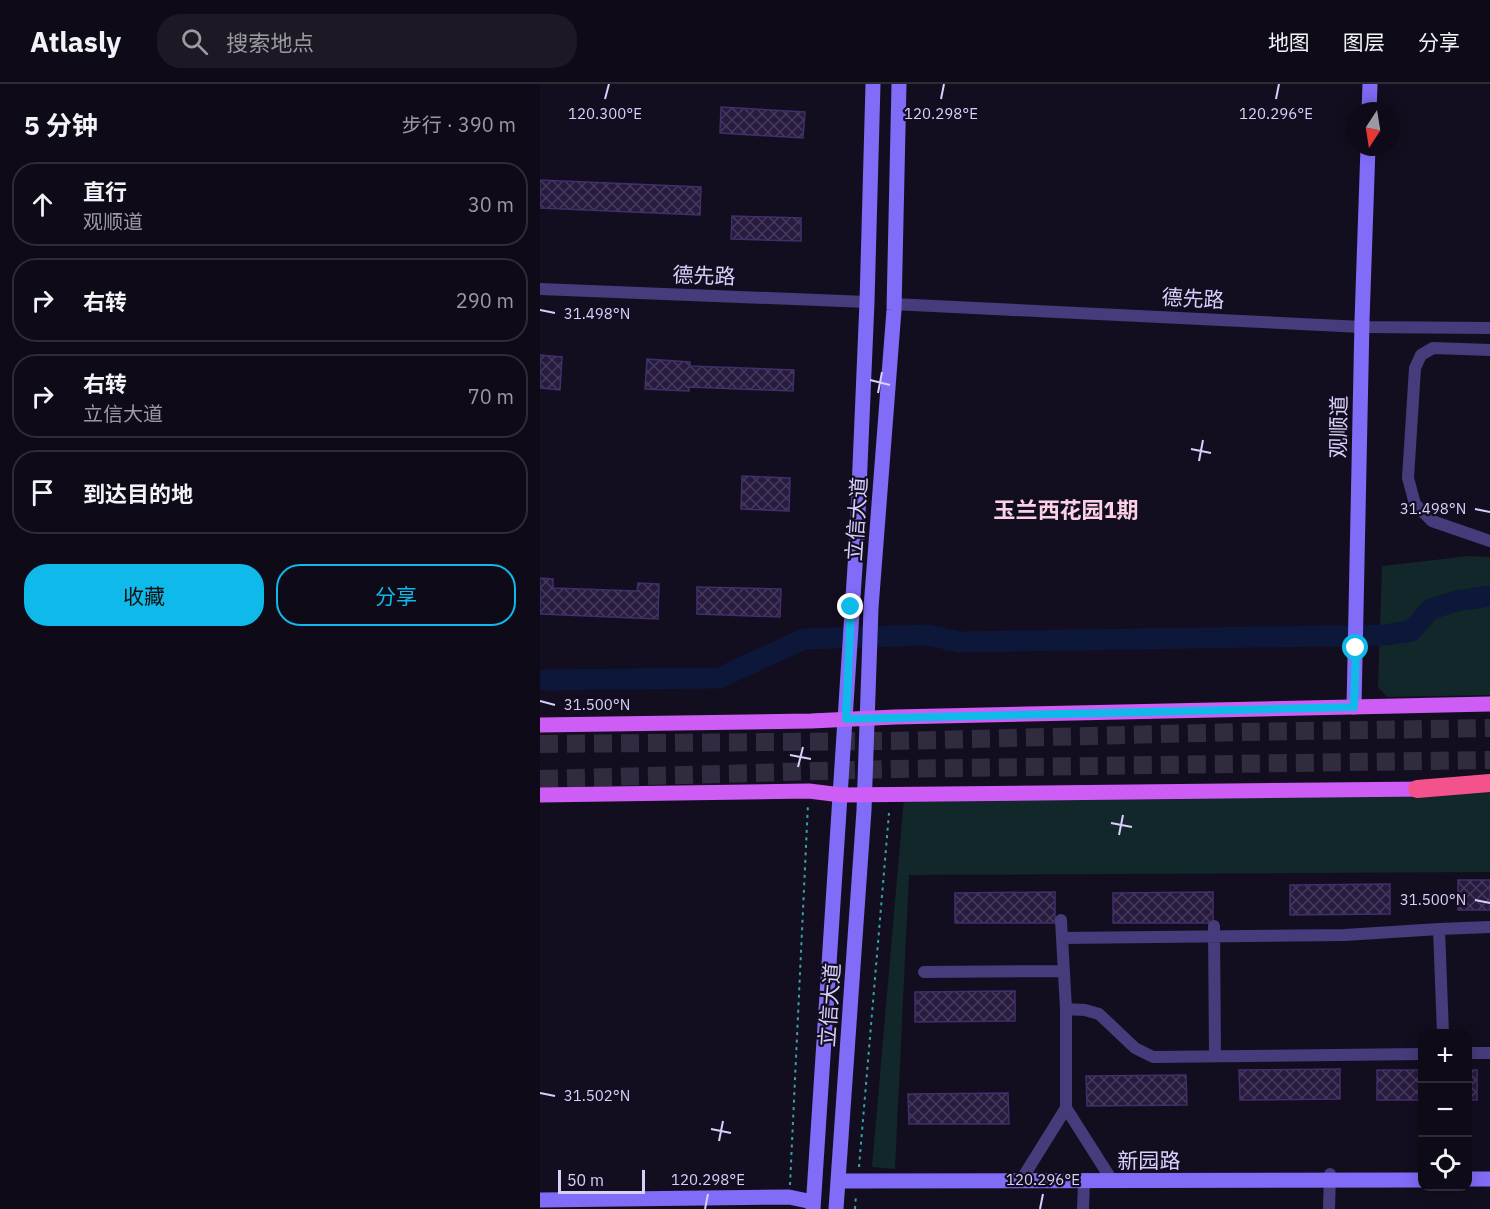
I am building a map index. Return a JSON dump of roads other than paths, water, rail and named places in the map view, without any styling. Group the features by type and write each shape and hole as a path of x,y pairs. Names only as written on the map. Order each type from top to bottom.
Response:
{"highway":[{"path":"1417,789 1490,783"}],"main road":[{"path":"540,725 1490,704"},
{"path":"540,795 808,791 841,795 1490,789"}],"street":[{"name":"立信大道","path":"813,1202 857,536 873,84"},
{"name":"立信大道","path":"836,1209 864,794 872,608 893,302 898,84"},
{"path":"1369,102 1370,84"},
{"path":"1375,102 1376,84"},
{"name":"观顺道","path":"1357,707 1368,156"},
{"name":"观顺道","path":"1365,324 1374,156"},
{"name":"德先路","path":"540,283 867,299"},
{"name":"德先路","path":"540,289 867,299"},
{"name":"德先路","path":"893,302 1490,328"},
{"name":"德先路","path":"1365,324 1490,322"},
{"path":"1490,350 1433,348 1421,355 1415,368 1408,478 1415,504 1432,521 1490,541"},
{"path":"1021,1180 1066,1108 1066,1010 1061,920"},
{"path":"1062,938 1214,932 1345,935 1490,927"},
{"path":"1439,929 1443,1029"},
{"path":"1214,932 1215,1056"},
{"path":"924,972 1064,971"},
{"path":"1066,1010 1085,1010 1099,1014 1135,1048 1153,1057 1418,1054"},
{"path":"1472,1053 1490,1053"},
{"path":"1066,1108 1112,1180"},
{"path":"1472,1174 1490,1173"},
{"name":"新园路","path":"1330,1178 1418,1174"},
{"path":"1329,1209 1330,1178"},
{"name":"新园路","path":"839,1180 1330,1178 1418,1180"},
{"path":"1472,1179 1490,1179"},
{"name":"新园路","path":"1021,1180 1084,1182 1112,1180"},
{"path":"1083,1209 1084,1182"},
{"path":"540,1197 790,1192 813,1202"},
{"path":"540,1197 789,1197 813,1202"}],"waterway":[{"path":"540,680 719,678 804,639 927,635 960,642 1385,635 1411,631 1431,609 1457,601 1490,596"}],"tunnel":[{"path":"540,744 894,741 1490,728"},
{"path":"540,779 893,769 1490,760"}],"district":[{"name":"玉兰西花园1期","path":"1066,510"}]}
